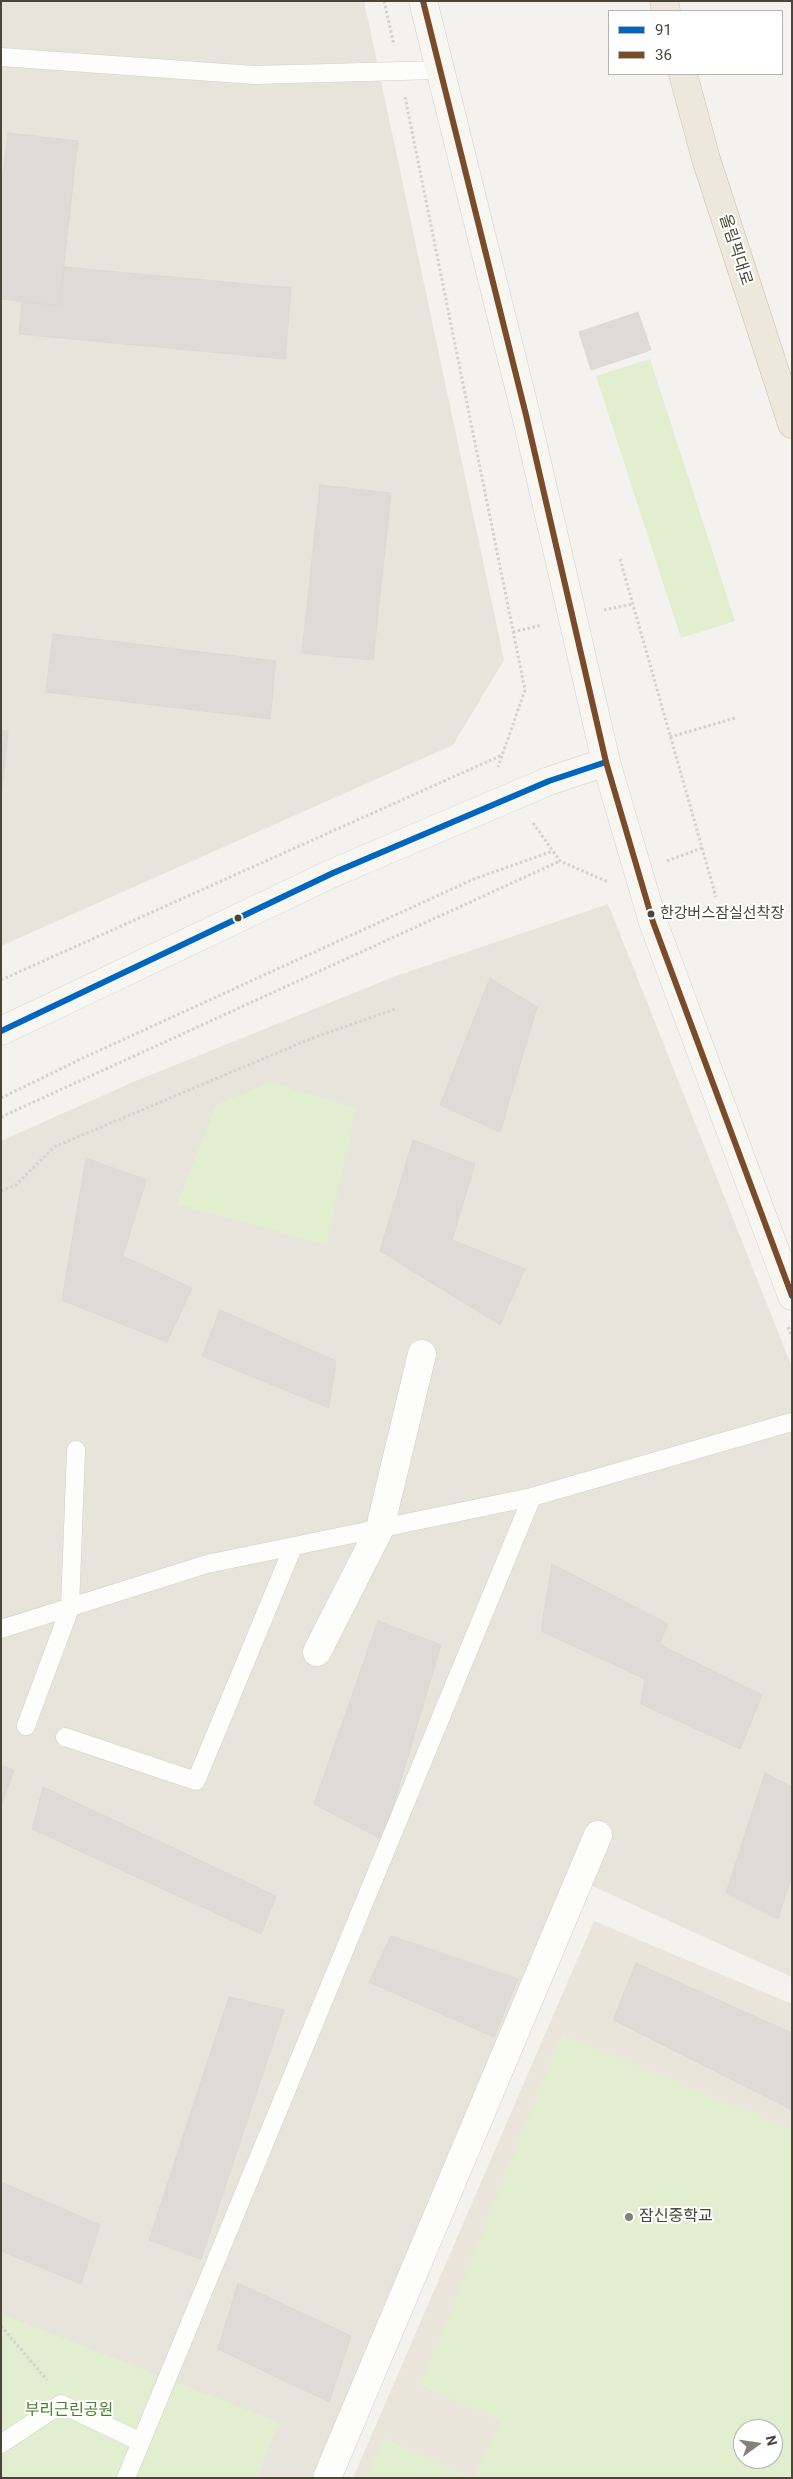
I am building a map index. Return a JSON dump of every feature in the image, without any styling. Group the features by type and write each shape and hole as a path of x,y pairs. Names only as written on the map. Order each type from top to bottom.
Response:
{"highway":[{"name":"올림픽대로","path":"683,75 706,158 792,424"}],"street":[{"path":"423,1 526,415 606,762 653,922 792,1296"},
{"path":"1,1031 332,873 549,781 606,762"},
{"path":"317,1652 380,1528 422,1354"},
{"path":"327,2478 598,1835"}],"lane":[{"path":"1,57 254,75 439,70"},
{"path":"1,1629 207,1564 532,1497 792,1422"},
{"path":"26,1726 70,1608 76,1450"},
{"path":"126,2478 532,1497"},
{"path":"65,1737 196,1781 293,1547"},
{"path":"1,2444 61,2404 141,2442"}],"path":[{"path":"384,1 525,690 496,772"},
{"path":"620,559 716,898"},
{"path":"670,737 735,718"},
{"path":"1,980 502,755"},
{"path":"1,1098 85,1057 474,879 553,851 560,861 610,883"},
{"path":"1,1117 560,861"},
{"path":"1,1191 16,1185 54,1147 310,1039 395,1009"},
{"path":"1,2326 44,2374 61,2404"}],"shaded area":[{"path":"1,1 364,1 504,660 453,745 1,946"},
{"path":"608,904 792,1367 792,1977 579,1880 327,2478 1,2478 1,1141 133,1082 396,976"},
{"name":"잠신중학교","path":"594,1921 792,2004 792,2478 353,2478"}],"green space":[{"path":"650,359 735,621 681,638 596,376"},
{"path":"270,1082 356,1108 326,1245 177,1204 216,1105"},
{"name":"잠신중학교","path":"562,2035 792,2130 792,2478 474,2478 501,2421 421,2385"},
{"name":"부리근린공원","path":"1,2314 279,2422 257,2478 1,2478"},
{"path":"384,2438 466,2476 365,2478"}],"building":[{"path":"8,133 78,141 59,306 1,299 1,191"},
{"path":"64,267 291,288 285,359 19,334 22,301 59,306"},
{"path":"638,312 651,350 591,370 579,332"},
{"path":"320,485 391,493 373,660 302,653"},
{"path":"53,634 276,661 270,719 46,692"},
{"path":"1,730 8,731 1,800"},
{"path":"490,978 537,1007 500,1132 440,1105"},
{"path":"413,1140 475,1164 452,1240 525,1269 500,1325 380,1251"},
{"path":"86,1158 146,1180 123,1256 192,1288 167,1342 62,1300"},
{"path":"220,1310 336,1361 329,1408 202,1356"},
{"path":"552,1564 668,1624 659,1644 762,1695 740,1749 641,1704 645,1679 541,1631"},
{"path":"378,1621 441,1645 383,1840 314,1804"},
{"path":"1,1765 14,1770 1,1806"},
{"path":"765,1773 792,1787 792,1875 778,1919 726,1893"},
{"path":"43,1787 276,1896 261,1934 32,1829"},
{"path":"391,1936 518,1979 494,2037 369,1982"},
{"path":"636,1963 792,2033 792,2110 613,2020"},
{"path":"229,1997 284,2010 201,2259 149,2240"},
{"path":"1,2182 100,2225 81,2284 1,2251"},
{"path":"238,2283 351,2336 329,2402 218,2349"}],"transit line":[{"name":"36","path":"423,1 526,415 606,762 653,922 792,1296"},
{"name":"91","path":"1,1031 333,873 549,781 606,762"}],"place":[{"name":"한강버스잠실선착장","path":"651,914"},
{"name":"잠신중학교","path":"629,2217"}]}
